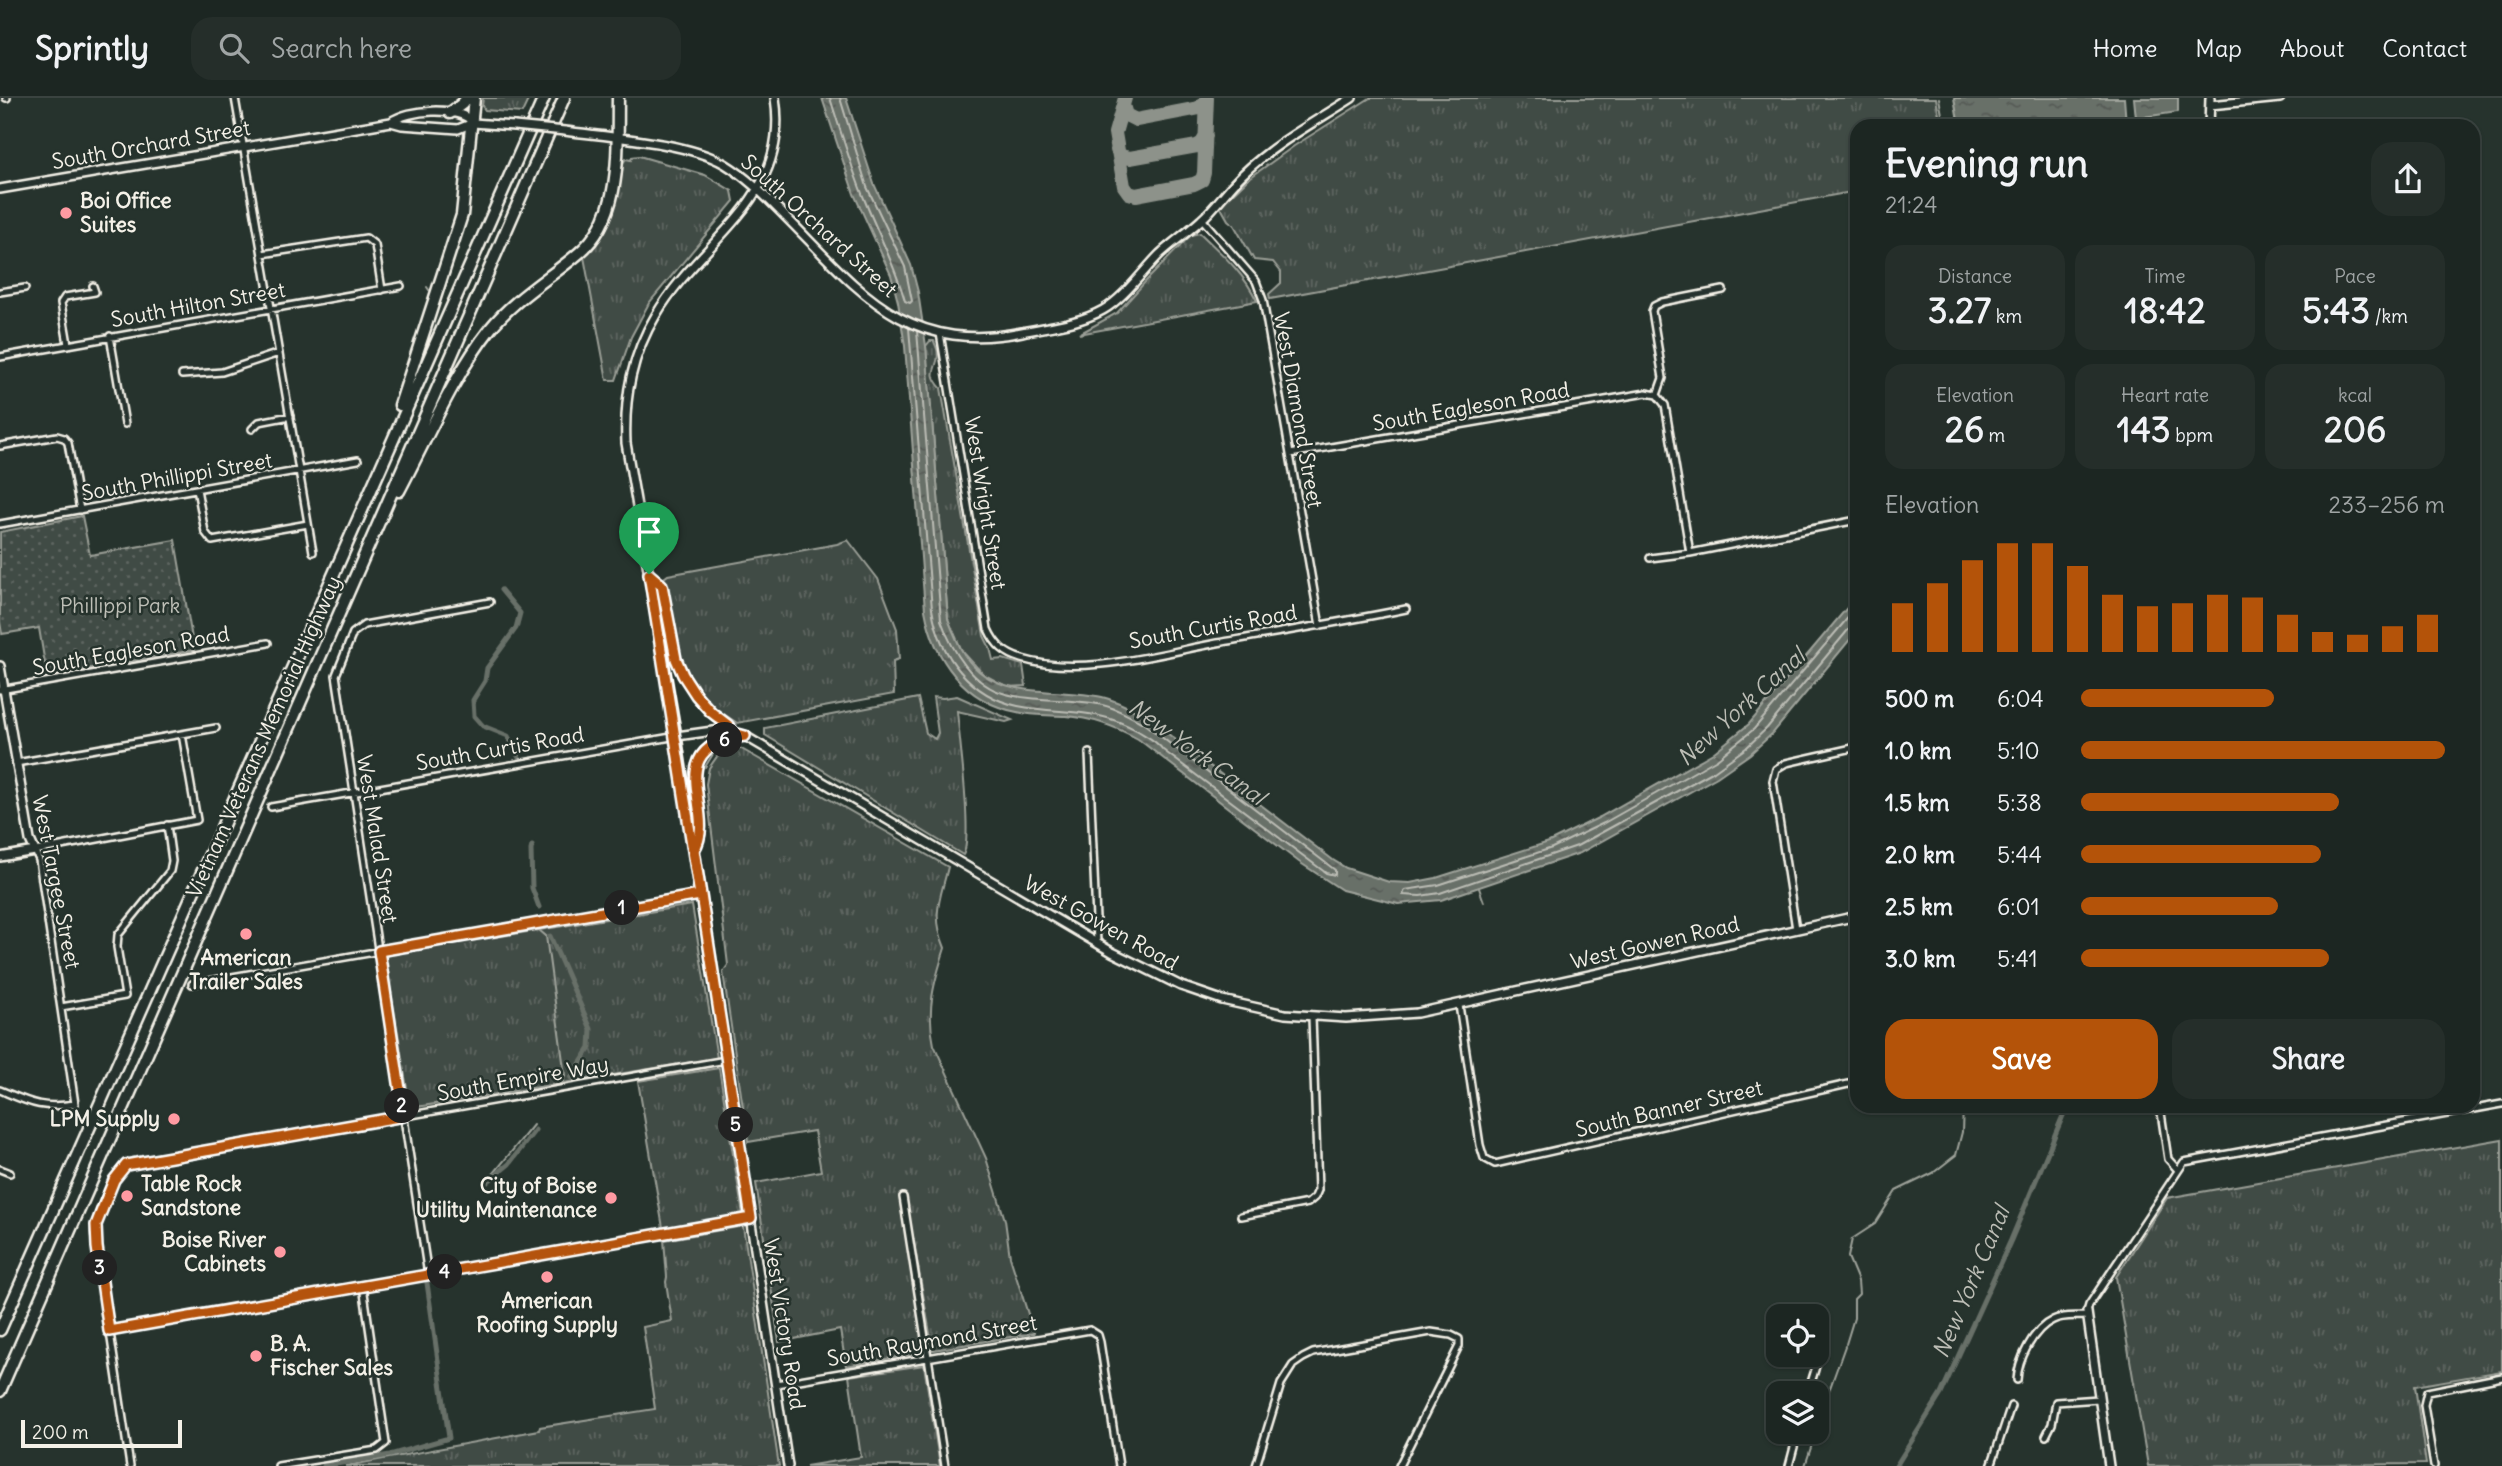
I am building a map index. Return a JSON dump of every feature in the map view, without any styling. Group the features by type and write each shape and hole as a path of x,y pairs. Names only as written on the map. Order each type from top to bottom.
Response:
{"highway":[{"path":"450,113 467,98"},
{"path":"381,465 463,215 474,98"},
{"name":"Vietnam Veterans Memorial Highway","path":"0,1330 544,98"},
{"name":"Vietnam Veterans Memorial Highway","path":"0,1391 564,98"},
{"path":"366,553 480,342 521,298 581,252 602,226 611,201 618,98"}],"main road":[{"path":"758,188 769,169 775,145 778,129 775,98"},
{"name":"South Orchard Street","path":"0,189 391,122 458,129 473,123 617,138 684,149 723,163 758,188 858,290 876,305 902,320 940,333 974,338 997,337 1070,324 1105,309 1173,243 1202,219 1246,171 1275,147 1352,98"},
{"path":"2210,102 2280,98"},
{"name":"South Orchard Street","path":"391,122 402,114 450,113 466,116 473,123"},
{"name":"West Victory Road","path":"758,188 742,212 676,286 657,313 635,358 626,394 626,443 677,736 788,1466"},
{"path":"649,574 662,585 676,659 683,675 703,704 734,733"},
{"name":"West Targee Street","path":"0,666 2,690 34,851"},
{"name":"South Curtis Road","path":"677,736 711,731 734,733"},
{"name":"West Gowen Road","path":"734,733 745,736 1097,943 1155,974 1212,997 1253,1008 1312,1017 1384,1017 1459,1005 1850,917"},
{"path":"694,850 700,838 701,827 695,785 698,766 708,750 724,741 745,736"},
{"path":"0,857 34,851"},
{"path":"2087,1314 2109,1466"}],"street":[{"path":"235,98 313,552"},
{"name":"West Diamond Street","path":"1202,219 1256,281 1263,300 1320,626"},
{"path":"262,254 366,238 374,245 382,290"},
{"path":"68,344 61,303 65,297 94,292 93,286"},
{"name":"South Hilton Street","path":"0,357 401,286"},
{"path":"0,292 25,288"},
{"path":"1690,553 1665,405 1657,395 1663,378 1651,312 1654,306 1662,302 1723,290"},
{"name":"West Wright Street","path":"940,333 988,629 1000,649 1024,660"},
{"path":"110,336 125,424"},
{"path":"182,375 222,372 279,353"},
{"name":"South Eagleson Road","path":"1290,454 1646,393 1657,395"},
{"path":"251,429 259,422 290,416"},
{"path":"0,446 57,436 64,438 68,443 80,510"},
{"name":"South Phillippi Street","path":"0,524 358,460"},
{"path":"198,489 205,532 212,541 308,524"},
{"path":"1650,558 1690,553 1850,521"},
{"name":"West Malad Street","path":"428,1275 336,675 353,633 364,625 490,603"},
{"name":"South Curtis Road","path":"1024,660 1054,664 1107,663 1406,609"},
{"name":"South Eagleson Road","path":"2,690 268,643"},
{"path":"16,763 216,728"},
{"path":"34,851 197,820 182,734"},
{"name":"South Curtis Road","path":"271,807 677,736"},
{"path":"1796,929 1773,781 1776,769 1786,763 1850,749"},
{"path":"1089,753 1097,943"},
{"path":"61,1007 125,996 117,947 118,935 170,871 172,861 167,825"},
{"name":"West Targee Street","path":"0,1090 36,1105 54,1107 75,1104 39,860 34,851"},
{"path":"192,984 700,895"},
{"name":"South Banner Street","path":"1459,1005 1480,1145 1484,1158 1489,1162 1502,1164 1850,1084"},
{"path":"1241,1216 1308,1203 1315,1198 1318,1190 1312,1017"},
{"name":"South Empire Way","path":"109,1331 95,1232 98,1217 120,1169 134,1163 726,1060"},
{"path":"2480,1108 2502,1104"},
{"path":"2161,1113 2168,1158 2177,1170"},
{"path":"2017,1380 2018,1366 2043,1326 2053,1320 2087,1314 2184,1162 2451,1113"},
{"path":"0,1169 10,1173"},
{"path":"903,1197 945,1466"},
{"path":"130,1466 109,1331 751,1218"},
{"path":"278,1466 377,1450 384,1446 387,1438 363,1286"},
{"name":"South Raymond Street","path":"776,1384 1087,1330 1094,1332 1100,1342 1119,1466"},
{"path":"1256,1466 1281,1384 1293,1365 1313,1353 1431,1332 1451,1335 1459,1339 1460,1346 1399,1466"},
{"path":"2434,1466 2424,1405 2426,1394 2436,1389 2502,1377"},
{"path":"2046,1436 2052,1424 2056,1402 2099,1399"},
{"path":"1991,1466 2011,1406"},
{"path":"1788,1466 1794,1444"}],"green space":[{"path":"483,98 529,98 522,113 485,110 482,106"},
{"path":"1370,98 1936,98 1940,119 1850,119 1850,192 1270,299 1269,294 1281,283 1281,272 1273,262 1254,260 1220,206 1248,179"},
{"path":"639,156 705,175 732,191 734,201 649,303 631,337 616,380 607,380 584,257 594,248 608,226 616,202 623,163 626,159"},
{"path":"1200,233 1239,273 1257,301 1079,334 1117,313 1191,235"},
{"path":"930,341 934,341 938,352 933,374 941,388 984,636 993,660 1003,659 1023,665 1026,686 1007,687 983,674 962,651 948,619 926,346"},
{"name":"Phillippi Park","path":"82,516 90,555 175,540 194,650 47,676 39,628 2,634 0,532"},
{"path":"848,540 878,579 897,629 899,659 893,661 894,694 737,723 709,704 685,670 672,625 664,578 668,575"},
{"path":"957,696 1012,720 1006,722 957,711 967,830 963,855 765,735 765,728 918,698 926,733 935,739 938,733 933,697"},
{"path":"738,747 948,867 938,907 938,926 945,948 932,996 934,1045 986,1158 1005,1220 1010,1257 1034,1333 933,1350 905,1194 899,1196 925,1352 846,1366 840,1330 779,1342 756,1183 821,1171 814,1131 748,1142 723,972 728,965 706,784 709,768 723,748"},
{"path":"692,905 717,1058 410,1108 385,955"},
{"path":"719,1068 743,1215 663,1228 638,1081"},
{"path":"2502,1139 2502,1371 2415,1386 2426,1464 2148,1466 2116,1277 2167,1198"},
{"path":"743,1226 779,1466 346,1466 539,1430 540,1427 655,1409 643,1327 672,1321 666,1282 664,1240"},
{"path":"924,1365 940,1466 806,1466 861,1457 849,1376"}],"water":[{"path":"822,98 846,98 874,184 911,265 926,346 948,619 961,649 973,666 988,678 1005,685 1102,697 1141,714 1346,868 1389,882 1410,883 1436,878 1549,842 1600,817 1713,753 1749,724 1850,604 1850,640 1773,733 1750,754 1717,777 1580,853 1441,900 1398,904 1342,890 1299,862 1138,739 1094,721 1029,714 998,707 967,689 944,662 929,628 925,610 905,346 898,302 891,275 854,194"},
{"path":"1954,98 2124,98 2126,119 1958,119"},
{"path":"2134,98 2178,98 2178,112 2136,118"}],"waterway":[{"path":"1939,98 1943,119"},
{"path":"501,590 520,613 516,628 487,668 485,681 473,700 474,716 483,726 508,736 519,758"},
{"path":"705,767 713,754"},
{"path":"532,846 532,888 539,907"},
{"path":"1479,888 1484,902"},
{"path":"539,930 546,936 565,1076 563,1081"},
{"path":"550,936 591,1029 590,1048 571,1078"},
{"path":"1846,1344 1854,1318 1854,1299 1859,1294 1858,1281 1848,1257 1852,1239 1875,1224 1896,1191 1933,1173 1956,1155 1962,1132 1963,1113"},
{"name":"New York Canal","path":"1896,1466 1941,1394 2011,1240 2064,1113"},
{"path":"486,1183 533,1125"},
{"path":"486,1183 509,1164 535,1130"},
{"path":"324,1466 390,1455 449,1438 427,1283"},
{"path":"1829,1391 1845,1346"},
{"path":"1805,1466 1812,1444"}],"taxiway":[{"path":"1125,98 1115,133 1124,186 1129,193 1136,195 1194,184 1202,180 1207,98"},
{"path":"1123,105 1126,115 1136,120 1199,108 1207,100"},
{"path":"1117,150 1121,156 1130,158 1197,146 1206,136"}],"place":[{"name":"Boi Office Suites","path":"66,213"},
{"name":"American Trailer Sales","path":"246,934"},
{"name":"LPM Supply","path":"174,1119"},
{"name":"Table Rock Sandstone","path":"127,1196"},
{"name":"City of Boise Utility Maintenance","path":"611,1198"},
{"name":"Boise River Cabinets","path":"280,1252"},
{"name":"American Roofing Supply","path":"547,1277"},
{"name":"B. A. Fischer Sales","path":"256,1356"}],"route":[{"path":"649,574 662,585 676,659 683,675 711,712 734,733 745,736 724,741 702,756 695,785 701,827 700,838 694,850 751,1218 109,1331 95,1232 98,1217 120,1169 134,1163 404,1116 379,951 700,895 677,736 649,574"}]}
